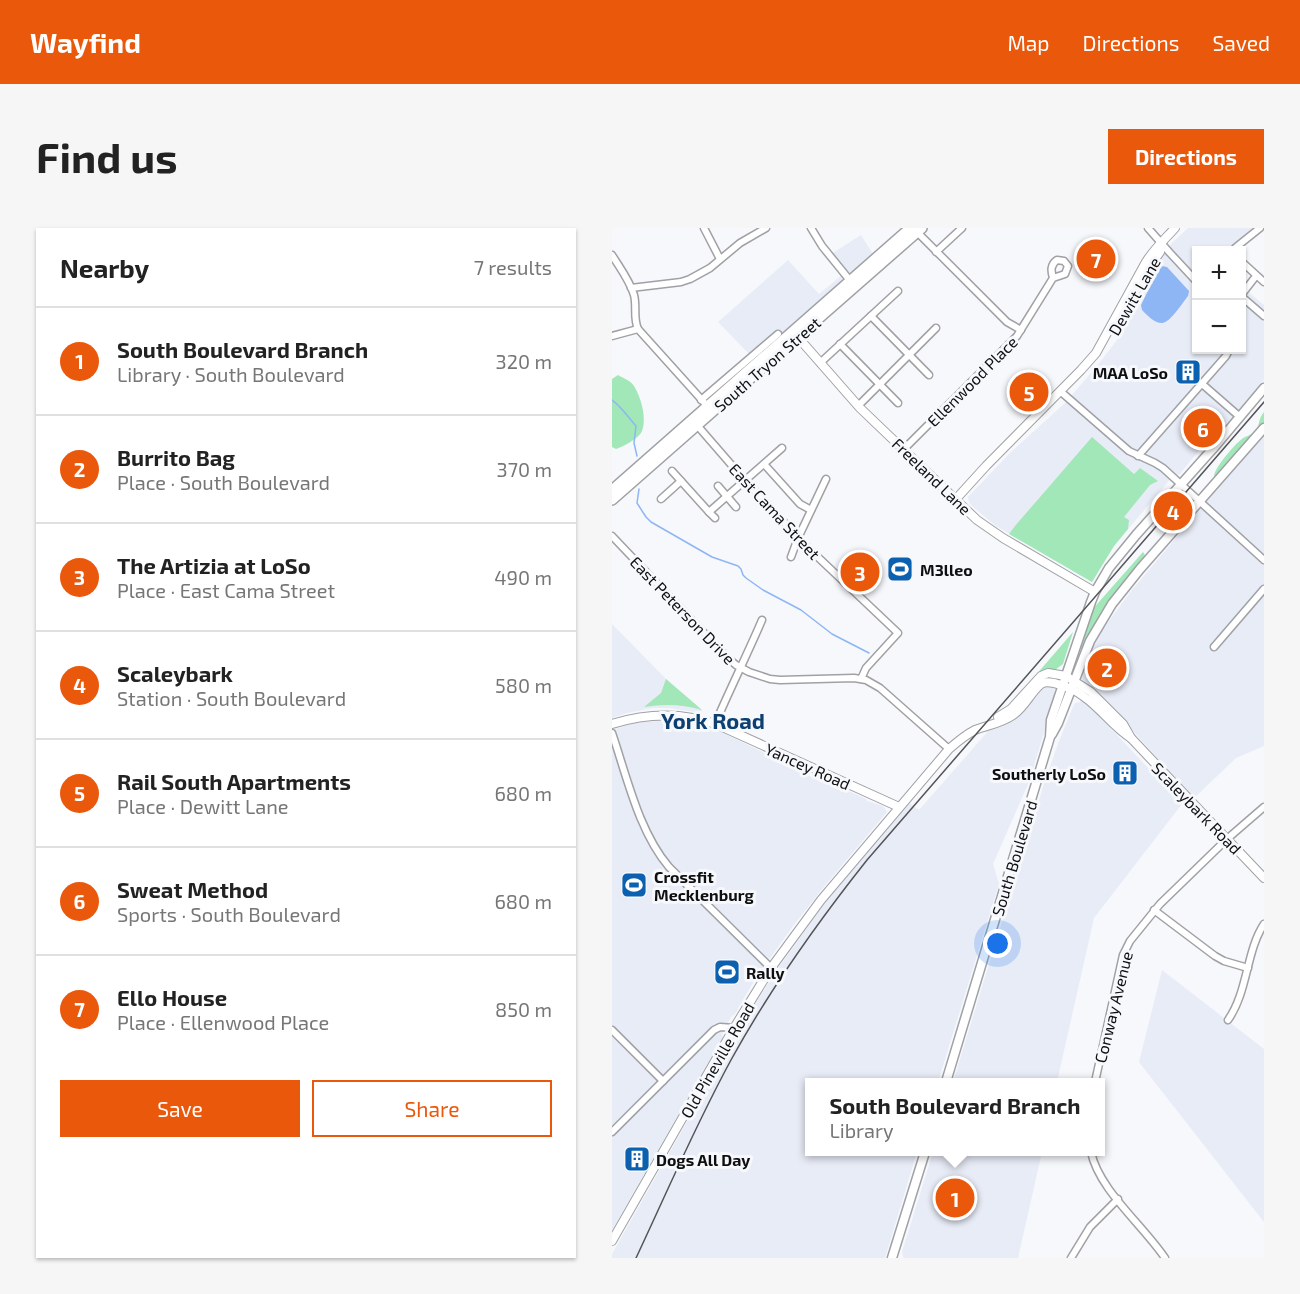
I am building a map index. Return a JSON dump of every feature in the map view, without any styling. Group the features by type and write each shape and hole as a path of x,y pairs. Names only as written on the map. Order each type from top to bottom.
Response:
{"main road":[{"name":"South Tryon Street","path":"612,500 695,422 707,406 795,334 915,229"},
{"name":"South Boulevard","path":"947,1078 1050,737 1058,723 1083,624 1095,592 1121,553 1264,388"},
{"name":"South Tryon Street","path":"612,490 695,422"},
{"name":"South Boulevard","path":"1070,678 1112,604 1264,428"},
{"path":"892,1258 924,1156"}],"street":[{"path":"704,228 720,259"},
{"path":"632,288 690,279 701,274 740,243 766,228"},
{"path":"811,228 822,246 852,283"},
{"path":"936,252 962,228"},
{"path":"1148,228 1192,276"},
{"name":"Dewitt Lane","path":"956,499 1107,341 1162,243 1175,228"},
{"path":"1238,246 1260,228"},
{"path":"915,229 1007,322 1021,330"},
{"path":"612,255 632,288 638,329 707,406 778,334"},
{"path":"1246,266 1264,282"},
{"path":"1246,290 1256,276"},
{"name":"Ellenwood Place","path":"904,449 1002,352 1021,330 1053,278"},
{"path":"820,363 898,291"},
{"path":"1246,299 1264,316"},
{"path":"871,316 929,375"},
{"path":"858,406 936,328"},
{"path":"612,336 638,329"},
{"name":"Freeland Lane","path":"795,334 858,406 977,520 993,532 1095,592"},
{"path":"840,345 898,403"},
{"path":"1138,456 1227,354"},
{"path":"1201,384 1240,417"},
{"path":"1060,391 1129,451 1159,465 1264,560"},
{"name":"East Cama Street","path":"695,422 798,538 898,633 867,668 861,679"},
{"path":"709,512 782,448"},
{"path":"764,464 800,504 811,510"},
{"path":"672,471 715,518"},
{"path":"790,557 826,479"},
{"path":"661,500 681,481"},
{"path":"718,486 736,507"},
{"name":"East Peterson Drive","path":"612,536 722,652 740,667 760,676 780,680 846,678 861,679 874,684 949,749"},
{"path":"1214,647 1264,589"},
{"path":"715,724 762,620"},
{"name":"Old Pineville Road","path":"949,749 952,741 962,733 1011,709 1041,676 1048,673 1070,678"},
{"name":"Scaleybark Road","path":"1070,678 1091,692 1123,724 1131,738 1264,878"},
{"name":"Old Pineville Road","path":"612,1241 734,1028 771,968 821,900 949,749 972,732 1013,715 1041,684 1051,682 1067,688"},
{"name":"Scaleybark Road","path":"1067,688 1084,696 1120,731 1131,738"},
{"name":"Yancey Road","path":"612,724 659,715 690,717 715,724 899,807"},
{"path":"612,733 642,822 659,854 669,867 771,968"},
{"name":"Conway Avenue","path":"1096,1078 1123,956 1130,941 1154,910 1264,807"},
{"path":"1154,910 1215,956 1248,968"},
{"path":"1228,1020 1238,1002 1258,935 1264,924"},
{"path":"612,1132 717,1028 734,1028"},
{"path":"612,1030 663,1081"},
{"path":"1093,1156 1099,1173 1165,1258"},
{"path":"1071,1258 1090,1227 1118,1199"}],"shaded area":[{"path":"1188,228 1256,228 1233,246 1192,246 1192,354 1246,354 1246,290 1264,305 1264,380 1229,421 1214,432 1179,475 1175,473 1114,546 1092,582 996,526 972,506 968,497 1011,452 1065,403 1097,366 1117,340 1151,273 1171,244"},
{"path":"861,235 874,256 755,360 718,322 788,260 819,294 842,275 828,256"},
{"path":"1264,434 1264,746 1236,758 1194,798 1103,699 1081,681 1080,675 1100,633 1132,590"},
{"path":"612,624 666,679 702,710 701,713 653,708 612,718"},
{"path":"1050,686 1056,693 1029,782 993,864 999,884 939,1078 805,1078 805,1156 916,1156 885,1258 612,1258 612,1254 739,1030 776,971 828,899 909,803 919,810 990,729 1017,716 1043,688"},
{"path":"1084,701 1087,703 1182,804 1094,918 1058,1078 954,1078 1044,784 1075,703"},
{"path":"667,720 698,724 717,730 802,770 819,781 883,806 887,812 823,888 760,969 736,1013 731,1017 722,1034 723,1039 688,1102 684,1105 612,1230 612,730 635,723"},
{"path":"1162,970 1264,1049 1264,1222 1139,1062"},
{"path":"932,1156 1041,1156 1018,1258 904,1258 902,1252"}],"green space":[{"path":"618,375 631,383 637,391 643,409 644,422 639,436 616,449 612,447 612,379"},
{"path":"1264,412 1264,423 1218,475 1214,476 1230,451 1243,438 1256,430"},
{"path":"1092,437 1134,474 1140,468 1158,481 1150,485 1124,517 1129,520 1128,529 1114,546 1092,582 1009,534"},
{"path":"1143,552 1145,555 1095,624 1082,649 1080,648 1091,611"},
{"path":"1073,632 1063,664 1055,672 1050,672 1025,691 1023,690"},
{"path":"666,679 702,710 673,705 644,707 661,693"}],"water":[{"path":"1162,266 1167,267 1189,291 1176,312 1169,320 1162,323 1148,316 1142,310 1141,305"}],"waterway":[{"path":"612,400 636,426 634,443 637,456"},
{"path":"639,489 637,503 651,522 712,557 738,566 746,578 763,590 801,610 832,634 869,653"}],"tram line":[{"path":"636,1258 731,1060 778,982 830,908 867,860 1264,402"}],"place":[{"name":"Ello House","path":"1096,259"},
{"name":"MAA LoSo","path":"1188,372"},
{"name":"Rail South Apartments","path":"1029,392"},
{"name":"Sweat Method","path":"1203,428"},
{"name":"Scaleybark","path":"1173,511"},
{"name":"M3lleo","path":"900,569"},
{"name":"The Artizia at LoSo","path":"860,572"},
{"name":"Burrito Bag","path":"1107,668"},
{"name":"Southerly LoSo","path":"1125,773"},
{"name":"Crossfit Mecklenburg","path":"634,885"},
{"name":"Rally","path":"727,972"},
{"name":"Dogs All Day","path":"637,1159"},
{"name":"South Boulevard Branch","path":"955,1198"}],"district":[{"name":"York Road","path":"713,720"}]}
